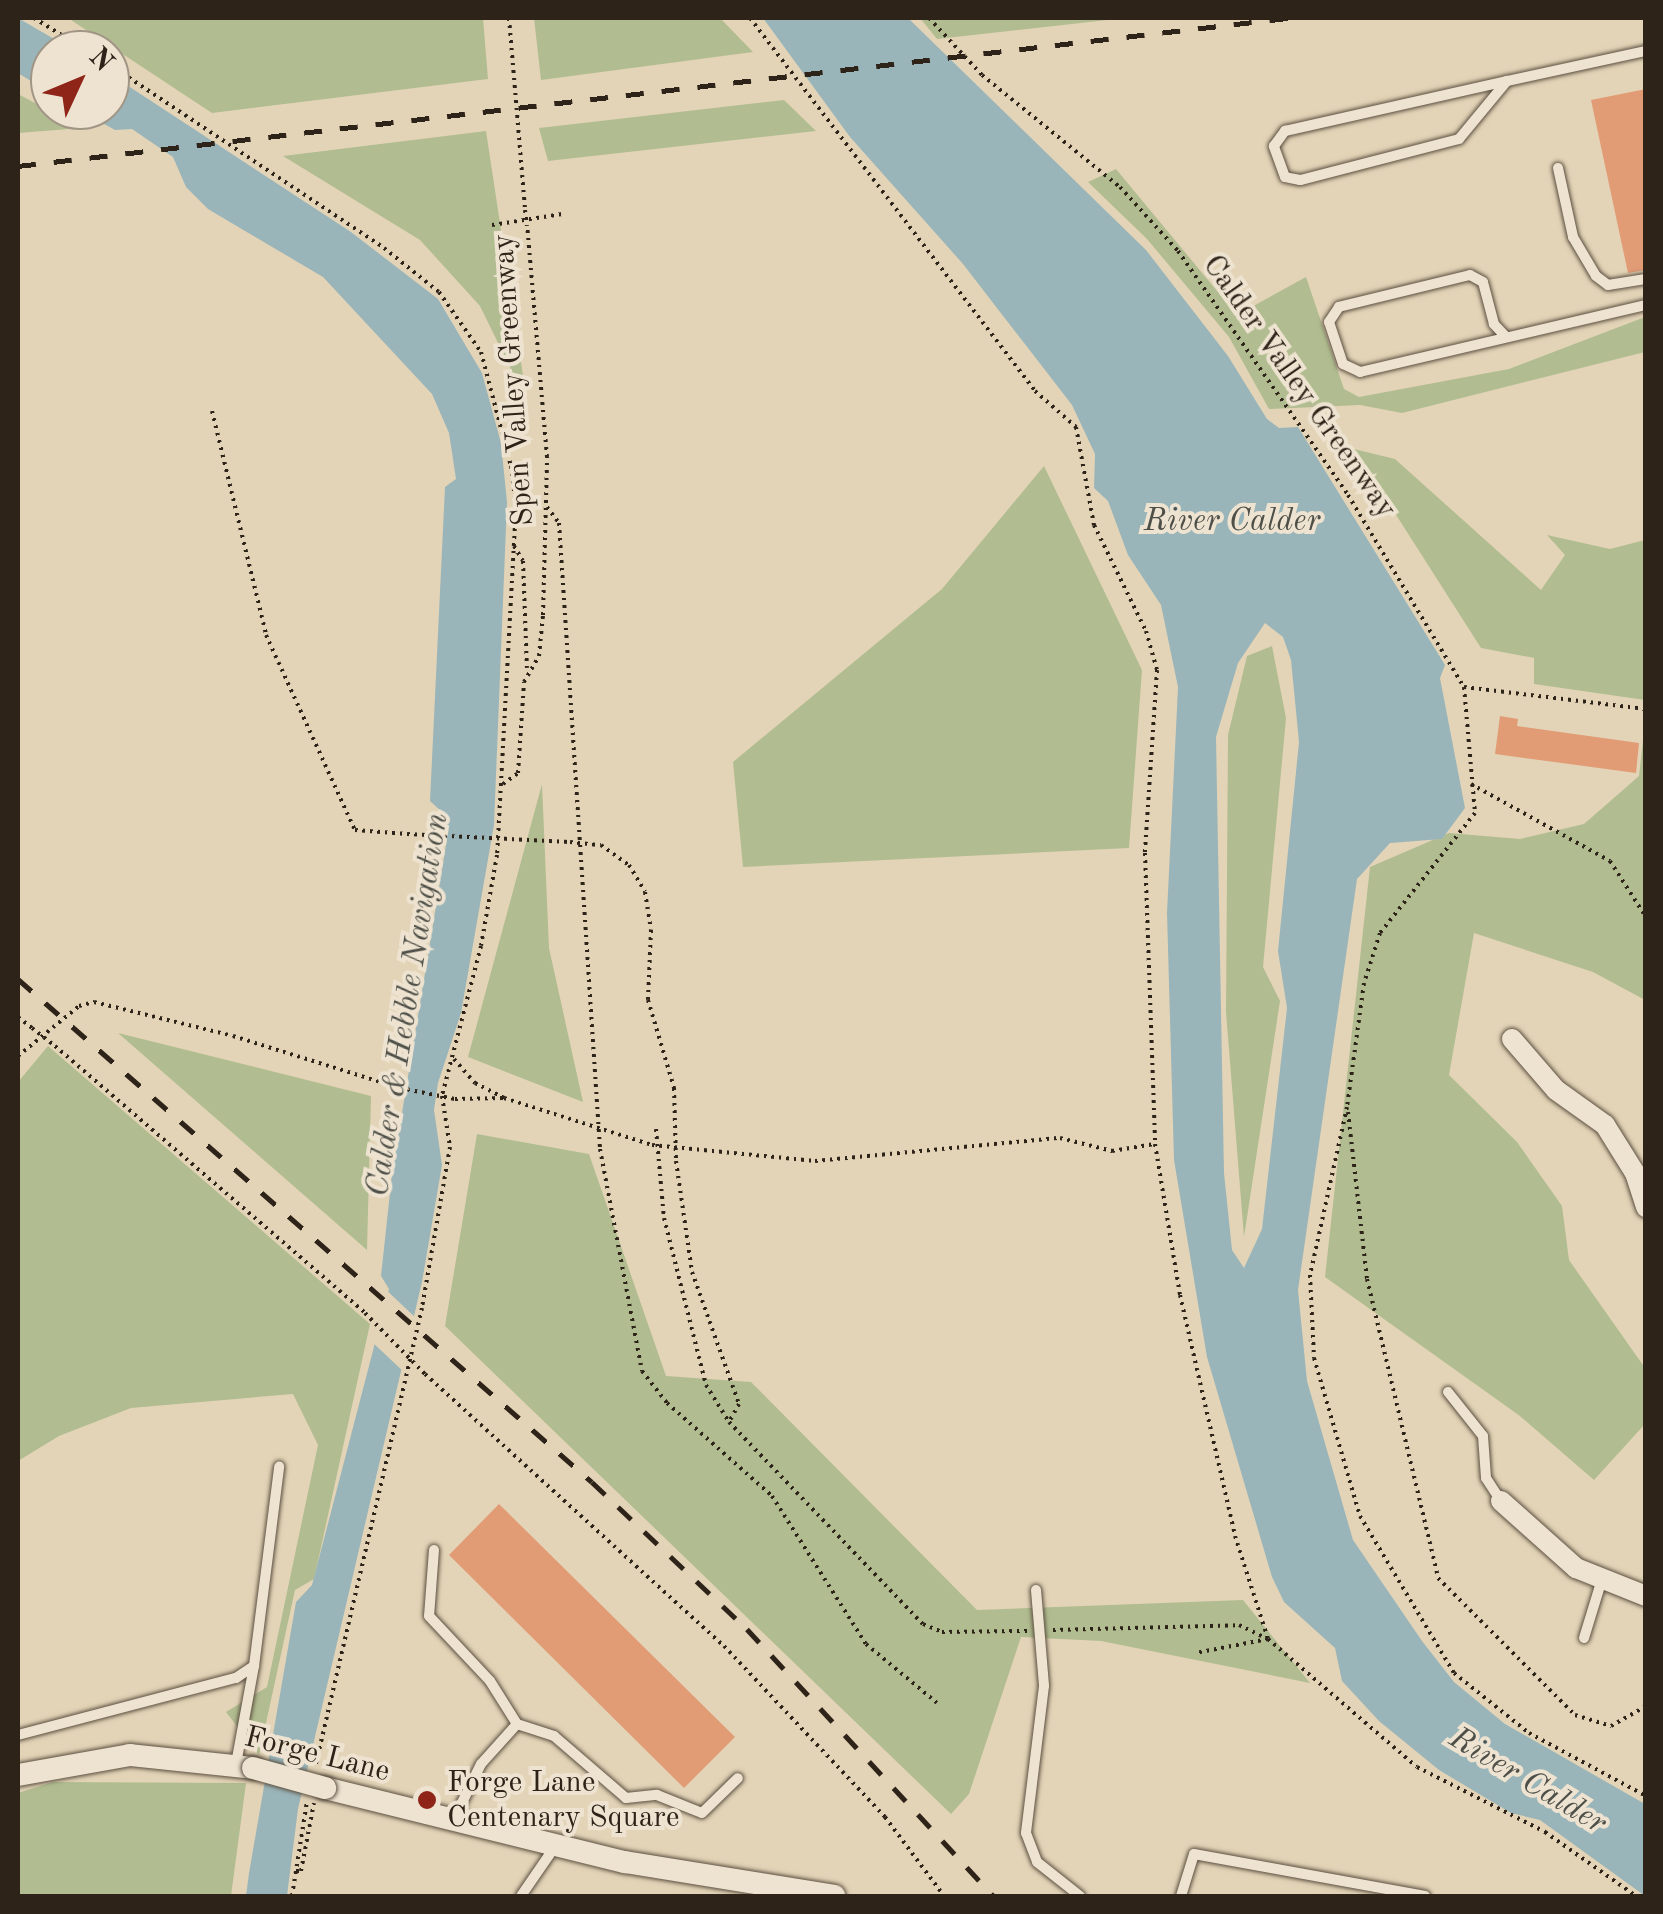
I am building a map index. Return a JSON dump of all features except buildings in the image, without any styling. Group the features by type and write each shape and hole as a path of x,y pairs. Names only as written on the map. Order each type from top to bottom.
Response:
{"street":[{"path":"1512,1038 1556,1090 1605,1125 1640,1170 1646,1207"},
{"path":"1501,1501 1576,1568 1646,1596"},
{"name":"Forge Lane","path":"18,1775 130,1755 245,1766 316,1788 771,1893 834,1896"}],"lane":[{"path":"1506,81 1459,139 1300,180 1285,177 1274,146 1286,131 1506,81 1646,51"},
{"path":"1558,168 1573,237 1596,276 1608,285 1646,279"},
{"path":"1506,337 1494,324 1483,282 1470,275 1339,308 1329,322 1343,364 1360,372 1646,305"},
{"path":"1448,1392 1483,1436 1486,1478 1501,1501"},
{"path":"245,1766 279,1467"},
{"path":"434,1550 429,1616 490,1682 517,1724 554,1736 626,1798 657,1796 702,1813 738,1778"},
{"path":"1584,1638 1602,1580"},
{"path":"1036,1590 1044,1686 1026,1833 1037,1862 1080,1896"},
{"path":"18,1734 236,1678 254,1666"},
{"path":"453,1820 481,1764 517,1724"},
{"path":"521,1896 556,1845"},
{"path":"1181,1896 1194,1854 1425,1896"}],"path":[{"name":"Spen Valley Greenway","path":"503,784 518,774 527,668 539,656 542,639 548,507 509,18"},
{"path":"750,18 1036,391 1076,428 1094,525 1146,631 1158,670 1145,853 1155,1144 1180,1296 1235,1536 1268,1640"},
{"name":"Calder Valley Greenway","path":"929,18 982,75 1120,187 1178,251 1409,589 1462,684"},
{"path":"130,79 384,248 439,292 480,352 502,421 516,506 503,784 482,946 442,1096 450,1148 422,1308 292,1896"},
{"path":"492,225 562,214"},
{"path":"212,411 266,634 355,830 583,842 601,846 628,865 645,892 652,930 648,1000 674,1088 676,1161 692,1272 738,1404 729,1422"},
{"path":"548,507 558,522 568,728 583,842 600,1148 642,1371 666,1402 772,1496 866,1644 937,1703"},
{"path":"514,546 524,561 527,668"},
{"path":"1646,709 1462,684 1475,813 1470,827 1420,877 1380,934 1364,983 1347,1107 1310,1276 1314,1358 1360,1516 1454,1673 1530,1732 1646,1796"},
{"path":"1471,784 1610,861 1646,916"},
{"path":"18,1056 79,1006 94,1002 233,1036 400,1088 455,1099 504,1098"},
{"path":"18,1017 366,1313 426,1374 724,1646 884,1817 942,1894"},
{"path":"454,1060 476,1083 504,1098 657,1146 815,1161 1060,1138 1112,1151 1155,1144"},
{"path":"1347,1107 1366,1279 1438,1578 1575,1714 1611,1726 1646,1706"},
{"path":"656,1128 664,1218 706,1386 729,1422 923,1624 942,1632 1240,1625 1268,1640 1417,1767 1545,1832 1636,1896"},
{"path":"1196,1654 1268,1640"}],"green space":[{"path":"68,18 483,18 488,79 212,113 130,59 130,30 86,30"},
{"path":"534,18 720,18 753,52 541,80"},
{"path":"920,18 1125,18 937,39"},
{"path":"18,94 30,100 30,130 56,130 18,133"},
{"path":"784,100 816,131 548,161 539,128"},
{"path":"486,131 527,402 480,306 420,240 283,156"},
{"path":"1116,169 1237,315 1306,277 1344,389 1359,397 1509,369 1645,317 1645,352 1402,413 1360,405 1269,409 1229,337 1147,239 1088,182"},
{"path":"1354,449 1395,459 1541,590 1565,555 1547,535 1610,549 1645,540 1645,700 1534,684 1534,658 1481,648"},
{"path":"1044,466 1142,670 1129,848 743,867 733,762 942,589"},
{"path":"1272,646 1286,718 1263,967 1280,1001 1244,1237 1226,1012 1228,735 1247,656"},
{"path":"1645,723 1645,1000 1593,972 1474,933 1449,1075 1517,1142 1562,1206 1569,1260 1645,1368 1645,1424 1594,1480 1520,1416 1325,1277 1370,867 1449,833 1520,839 1584,824 1639,776"},
{"path":"542,784 549,948 583,1102 468,1057"},
{"path":"118,1033 371,1096 367,1250"},
{"path":"48,1046 370,1324 314,1579 295,1590 259,1755 226,1712 267,1687 318,1445 293,1394 131,1408 59,1436 18,1461 18,1082"},
{"path":"477,1134 589,1154 666,1376 751,1382 977,1610 1243,1600 1310,1683 1101,1641 1021,1637 969,1794 951,1814 445,1326"},
{"path":"53,1782 246,1783 231,1896 18,1896 18,1793"}],"water":[{"path":"18,18 39,30 30,30 30,80 18,73"},
{"name":"River Calder","path":"763,18 908,18 1146,250 1228,356 1267,419 1279,428 1298,427 1445,665 1440,678 1465,808 1442,839 1390,843 1357,879 1298,1290 1307,1381 1353,1540 1454,1682 1505,1724 1645,1804 1645,1896 1540,1820 1511,1813 1439,1770 1379,1721 1342,1681 1335,1648 1284,1602 1272,1577 1207,1357 1174,1160 1167,913 1178,687 1161,605 1128,555 1108,501 1094,488 1095,454 1072,405 963,264 850,137","holes":["1265,623 1283,637 1291,660 1299,742 1278,951 1287,1008 1262,1229 1244,1268 1232,1250 1224,1173 1216,737 1238,663"]},
{"path":"130,87 351,232 438,299 482,373 501,443 507,502 494,825 461,1013 438,1083 434,1110 442,1165 422,1282 298,1809 287,1896 246,1896 296,1602 312,1585 389,1289 381,1276 392,1174 447,839 443,813 430,801 445,487 456,479 449,433 432,394 323,277 208,209 186,187 173,157 132,129"}],"pier":[{"path":"381,1285 418,1320 406,1374 369,1339"}],"railway":[{"path":"18,166 1287,18"},
{"path":"18,979 592,1482 747,1629 993,1896"}],"place":[{"name":"Forge Lane Centenary Square","path":"427,1800"}],"water label":[{"name":"Calder & Hebble Navigation","path":"409,1005"}]}
